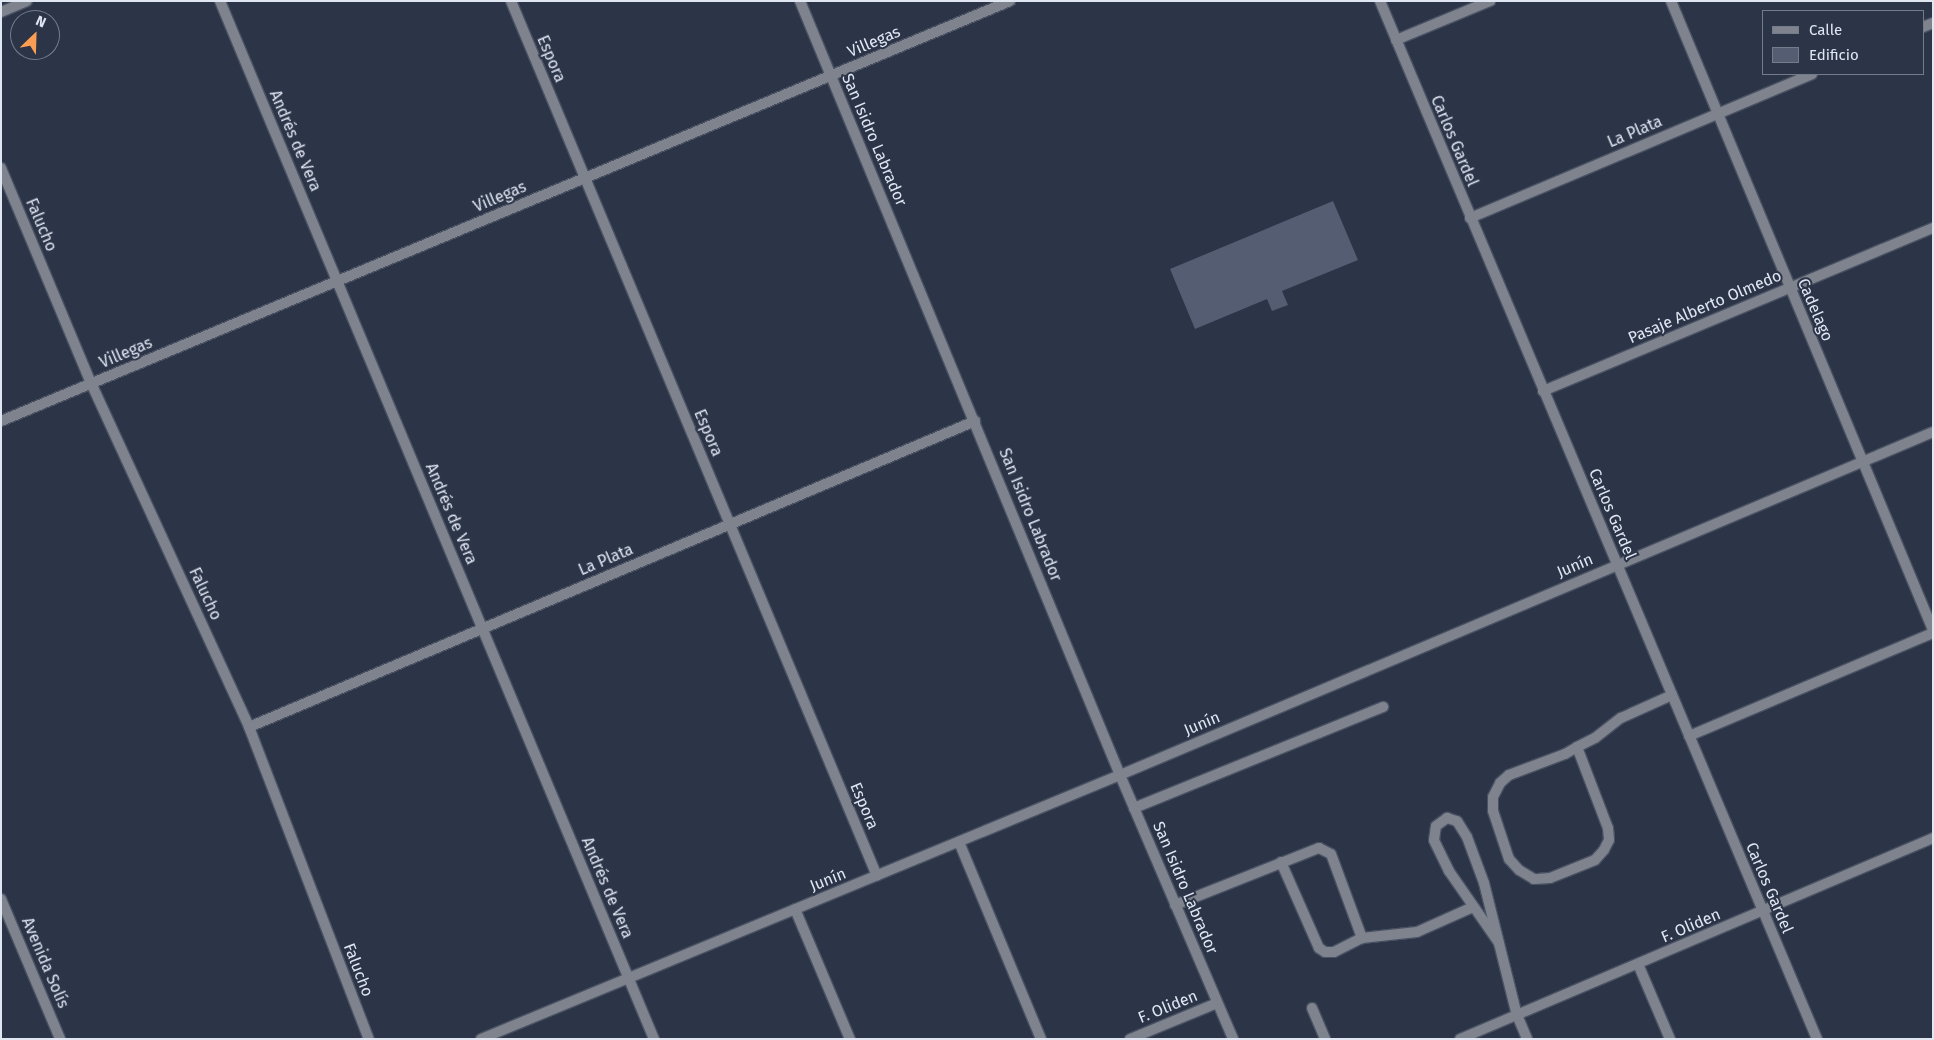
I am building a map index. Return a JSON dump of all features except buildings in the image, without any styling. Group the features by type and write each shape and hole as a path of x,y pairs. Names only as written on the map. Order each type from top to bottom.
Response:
{"street":[{"path":"1,12 27,1"},
{"name":"Andrés de Vera","path":"220,1 654,1039"},
{"name":"Espora","path":"511,1 877,876"},
{"name":"San Isidro Labrador","path":"800,1 1120,775 1232,1039"},
{"name":"Villegas","path":"1,421 1010,1"},
{"name":"Carlos Gardel","path":"1380,1 1817,1039"},
{"path":"1396,40 1490,1"},
{"name":"Cadelago","path":"1670,1 1933,631"},
{"name":"La Plata","path":"1470,218 1810,75"},
{"name":"Falucho","path":"1,168 91,383 249,727 369,1039"},
{"name":"Pasaje Alberto Olmedo","path":"1543,391 1933,228"},
{"name":"La Plata","path":"249,727 975,421"},
{"name":"Junín","path":"481,1039 1120,775 1933,432"},
{"path":"1689,736 1933,631"},
{"path":"1577,747 1608,828 1609,840 1604,850 1595,860 1550,878 1534,879 1519,870 1509,859 1493,811 1493,797 1500,783 1509,775 1565,754 1621,718 1672,695"},
{"path":"1134,808 1383,707"},
{"path":"1498,943 1449,871 1434,840 1436,826 1447,818 1457,821 1467,837 1484,883 1517,1015 1527,1039"},
{"name":"F. Oliden","path":"1460,1039 1933,838"},
{"path":"959,842 1041,1039"},
{"path":"1175,905 1318,848 1331,854 1362,938"},
{"path":"1281,862 1319,948 1325,952 1334,952 1362,938 1417,932 1473,906"},
{"name":"Avenida Solís","path":"1,899 60,1039"},
{"path":"795,909 850,1039"},
{"path":"1638,964 1670,1039"},
{"name":"F. Oliden","path":"1130,1039 1217,1003"},
{"path":"1312,1008 1325,1039"}]}
